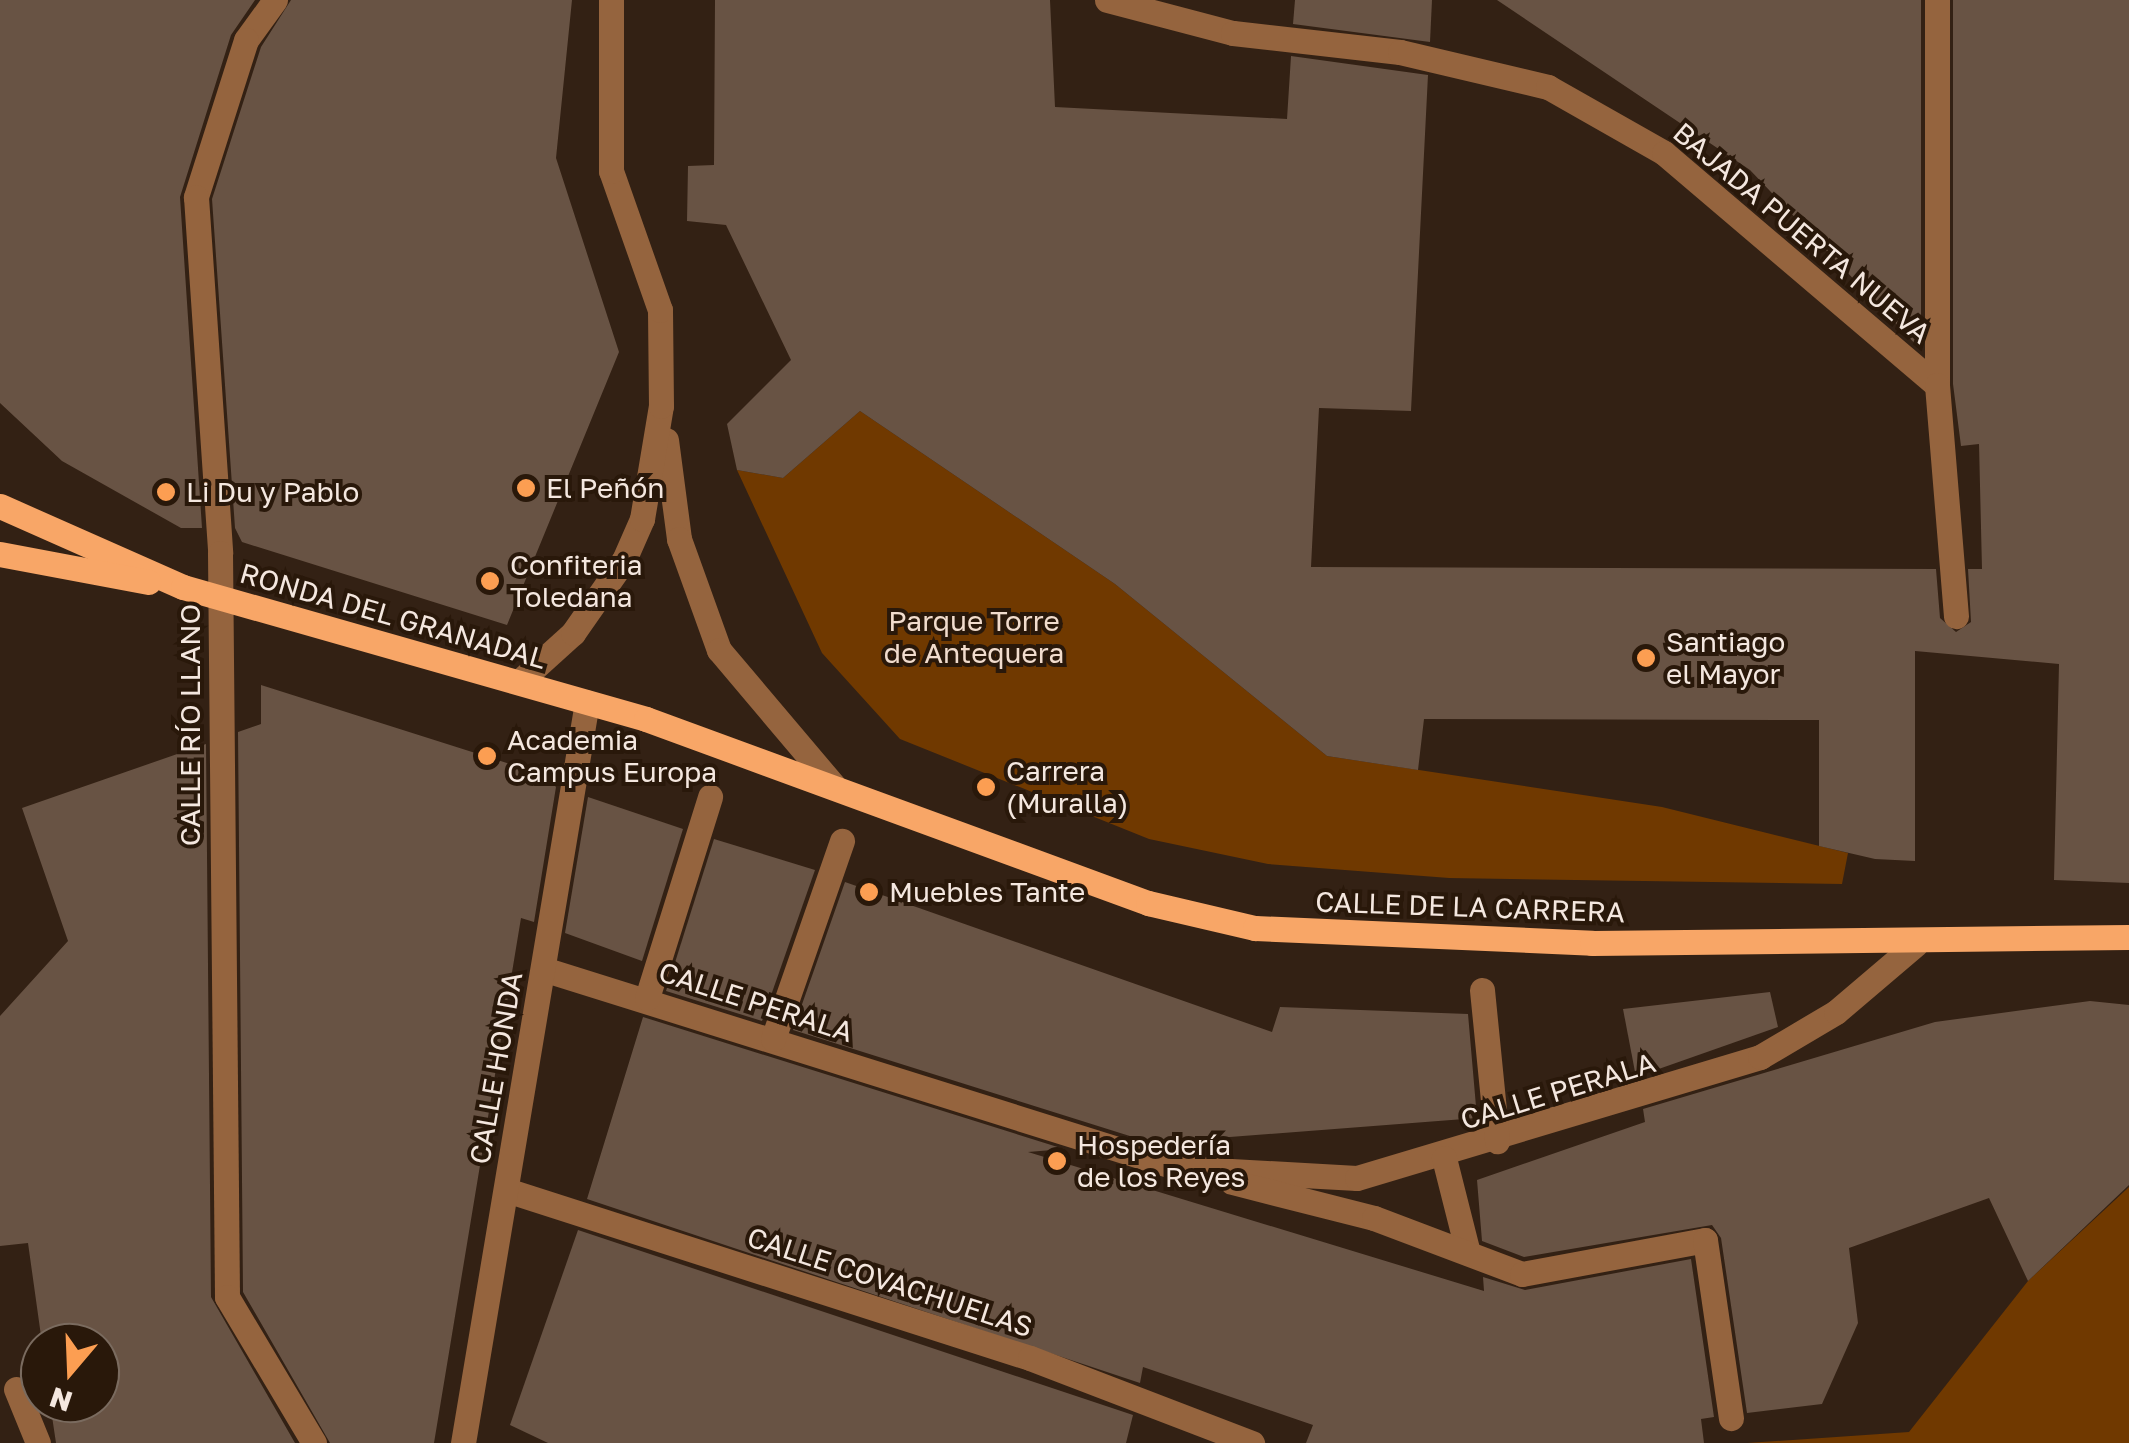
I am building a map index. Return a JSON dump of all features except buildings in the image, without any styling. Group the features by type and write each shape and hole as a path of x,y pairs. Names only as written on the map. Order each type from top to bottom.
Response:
{"main road":[{"name":"RONDA DEL GRANADAL","path":"0,506 183,587 587,702"},
{"name":"RONDA DEL GRANADAL","path":"0,554 183,587"},
{"name":"CALLE DE LA CARRERA","path":"587,702 833,785 1148,903 1255,928 1477,942 1916,944 2129,937"}],"street":[{"name":"CALLE RÍO LLANO","path":"275,0 246,40 196,197 218,598 227,1297 314,1443"},
{"name":"CALLE DE LA CARRERA","path":"611,0 611,171 660,310 661,406 679,539 719,650 833,785"},
{"name":"BAJADA PUERTA NUEVA","path":"1107,0 1233,34 1400,52 1548,86 1664,153 1938,386"},
{"path":"1937,0 1938,386 1956,616"},
{"name":"CALLE DE LA CARRERA","path":"520,681 573,632 624,560 642,519 661,406"},
{"name":"CALLE HONDA","path":"463,1443 587,702"},
{"path":"647,998 710,798"},
{"path":"773,1039 842,841"},
{"name":"CALLE PERALA","path":"1178,1168 1357,1178 1444,1158 1760,1057 1836,1012 1916,944"},
{"name":"CALLE PERALA","path":"543,970 647,998 1178,1168 1468,1253 1522,1274 1705,1240 1731,1418"},
{"path":"1482,990 1497,1141"},
{"path":"1444,1158 1468,1253"},
{"name":"CALLE COVACHUELAS","path":"506,1190 1030,1358 1252,1443"},
{"path":"16,1389 38,1443"}],"green space":[{"name":"Parque Torre de Antequera","path":"860,411 1115,584 1327,756 1662,807 1848,853 1842,884 1449,878 1268,864 1149,839 900,739 822,653 737,470 783,478"},
{"path":"2129,1187 2129,1443 1747,1443 1909,1432 2028,1281"}],"place":[{"name":"El Peñón","path":"526,488"},
{"name":"Li Du y Pablo","path":"166,492"},
{"name":"Confiteria Toledana","path":"490,581"},
{"name":"Santiago el Mayor","path":"1646,658"},
{"name":"Academia Campus Europa","path":"487,756"},
{"name":"Carrera (Muralla)","path":"986,787"},
{"name":"Muebles Tante","path":"869,892"},
{"name":"Hospedería de los Reyes","path":"1057,1161"}]}
